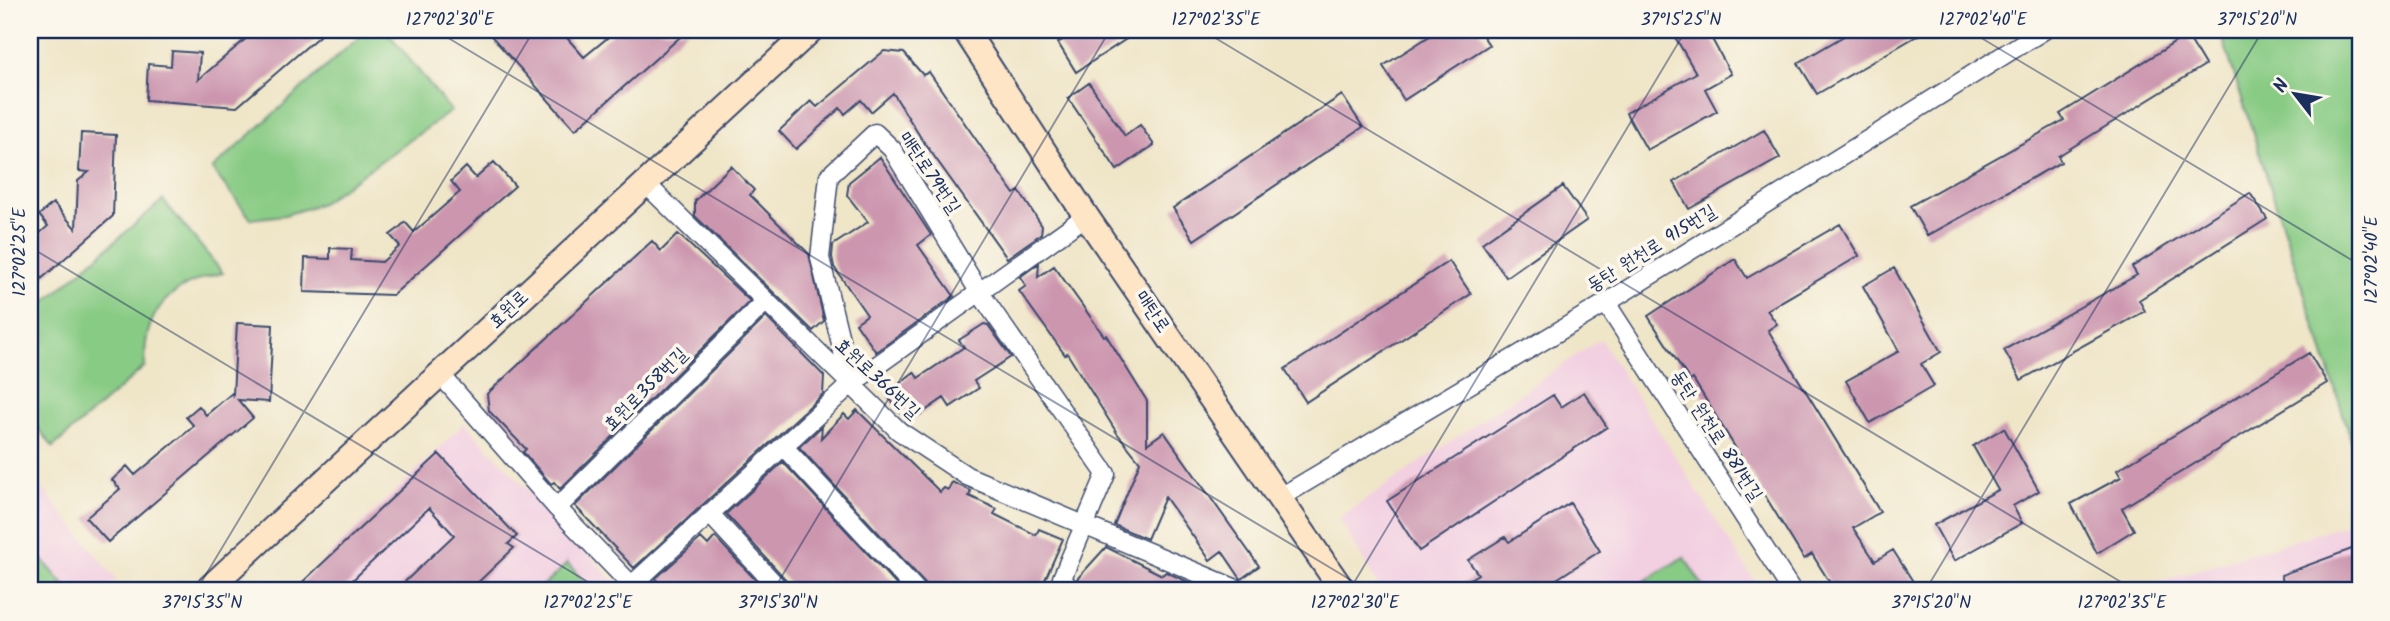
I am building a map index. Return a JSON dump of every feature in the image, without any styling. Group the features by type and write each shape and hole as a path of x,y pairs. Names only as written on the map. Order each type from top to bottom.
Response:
{"street":[{"name":"효원로","path":"206,591 811,30"},
{"name":"매탄로","path":"965,30 1086,216 1343,591"},
{"name":"동탄 원천로 915번길","path":"1279,498 1606,303 2044,30"},
{"name":"매탄로79번길","path":"851,384 820,258 829,176 875,133 892,149 980,293 1106,474 1086,524"},
{"name":"효원로366번길","path":"645,183 899,431 967,475 1241,591"},
{"path":"440,374 556,508 634,589 709,513 851,384 1086,216"},
{"name":"효원로358번길","path":"556,508 765,302"},
{"name":"동탄 원천로 881번길","path":"1606,303 1792,591"},
{"path":"783,446 917,591"},
{"path":"709,513 781,591"},
{"path":"1071,591 1062,578 1086,524"}],"shaded area":[{"path":"1600,339 1761,591 1381,591 1339,518"},
{"path":"465,423 623,591 292,591"},
{"path":"30,473 116,579 102,591 30,591"},
{"path":"2360,520 2360,591 2130,591"}],"green space":[{"path":"367,30 386,30 451,111 320,204 285,215 251,219 212,169"},
{"path":"2220,30 2346,30 2360,69 2360,467"},
{"path":"163,200 223,273 188,284 163,303 149,329 145,366 53,447 30,418 30,315"},
{"path":"30,545 69,591 30,591"},
{"path":"1684,557 1706,591 1628,591"},
{"path":"567,564 593,591 537,591"}],"building":[{"path":"256,30 326,30 237,107 146,100 148,64 171,66 172,51 200,53 198,80"},
{"path":"486,30 560,30 584,57 617,30 688,30 575,130"},
{"path":"1078,30 1140,30 1076,72 1058,43"},
{"path":"1439,30 1479,30 1489,45 1404,100 1383,66"},
{"path":"1671,30 1707,30 1731,74 1705,89 1717,111 1647,150 1626,113 1696,73"},
{"path":"1854,30 1927,30 1817,94 1798,63"},
{"path":"2187,35 2205,65 2058,156 2061,162 1927,236 1910,206 2064,120 2060,114"},
{"path":"884,51 904,53 923,75 929,72 1014,194 1019,191 1042,226 1041,234 1007,258 921,138 893,93 871,112 861,100 845,114 840,108 796,149 779,131 811,101 817,107"},
{"path":"1089,83 1125,136 1140,125 1154,145 1117,170 1068,98"},
{"path":"1342,95 1363,127 1194,240 1173,208"},
{"path":"1764,130 1780,158 1689,209 1674,182"},
{"path":"81,133 116,135 113,216 30,289 30,242 48,226 39,215 53,203 76,229 78,181 89,172 79,171"},
{"path":"880,157 931,235 918,245 954,296 876,352 856,323 867,315 834,267 832,257 833,245 868,222 847,195 849,182"},
{"path":"494,162 515,186 393,295 304,292 305,258 330,259 330,248 352,249 351,260 382,262 400,246 390,235 405,222 414,232 460,192 451,181 466,167 476,178"},
{"path":"731,166 754,190 750,195 809,254 824,321 813,331 695,216 695,201"},
{"path":"1563,186 1587,220 1506,277 1482,243"},
{"path":"2250,193 2267,219 2139,300 2145,311 2021,380 2004,350 2137,275 2132,267"},
{"path":"1840,224 1859,256 1767,310 1777,324 1768,330 1880,512 1853,528 1875,561 1893,550 1919,591 1835,591 1812,554 1804,559 1693,379 1690,381 1648,316 1735,259 1747,278"},
{"path":"678,234 750,301 560,489 554,482 551,484 523,452 526,449 489,411 487,394 652,241 661,251"},
{"path":"1449,261 1471,294 1306,402 1285,369"},
{"path":"1039,263 1038,277 1054,266 1104,336 1106,335 1147,401 1147,444 1164,432 1259,566 1241,579 1222,551 1210,560 1165,497 1147,539 1114,525 1140,462 1117,433 1067,353 1065,355 1019,291 1026,286 1020,277"},
{"path":"1894,268 1941,352 1921,364 1934,386 1870,423 1846,381 1899,351 1863,286"},
{"path":"766,317 824,376 823,394 634,568 575,506"},
{"path":"237,323 273,325 269,402 238,400 253,418 108,542 86,518 120,489 112,480 127,466 135,475 194,426 186,417 199,406 206,415 232,393 233,395"},
{"path":"984,324 988,325 1011,357 974,381 979,388 950,407 944,398 908,423 886,394 914,372 918,378 964,347 959,340"},
{"path":"2309,353 2327,383 2122,508 2134,530 2097,553 2071,504 2121,477 2117,470"},
{"path":"1584,392 1607,427 1419,551 1387,501 1553,395 1561,407"},
{"path":"857,410 940,492 944,488 948,490 952,482 971,491 969,496 997,509 994,514 1036,535 1039,529 1063,539 1040,591 928,591 925,583 799,447 822,426 821,438 844,414 849,419"},
{"path":"2004,428 2039,491 2013,506 2022,523 1954,561 1934,525 1998,490 1973,446"},
{"path":"439,454 517,536 508,544 514,548 469,591 395,591 454,535 429,508 341,591 293,591"},
{"path":"783,462 902,591 792,591 789,583 726,514"},
{"path":"1570,503 1600,551 1538,591 1451,591 1478,574 1468,560 1505,537 1509,542"},
{"path":"715,537 766,591 659,591 656,578 701,538 708,545"},
{"path":"2360,546 2360,591 2286,591 2281,575"},
{"path":"1106,547 1162,575 1166,572 1208,591 1082,591 1077,579"}]}
